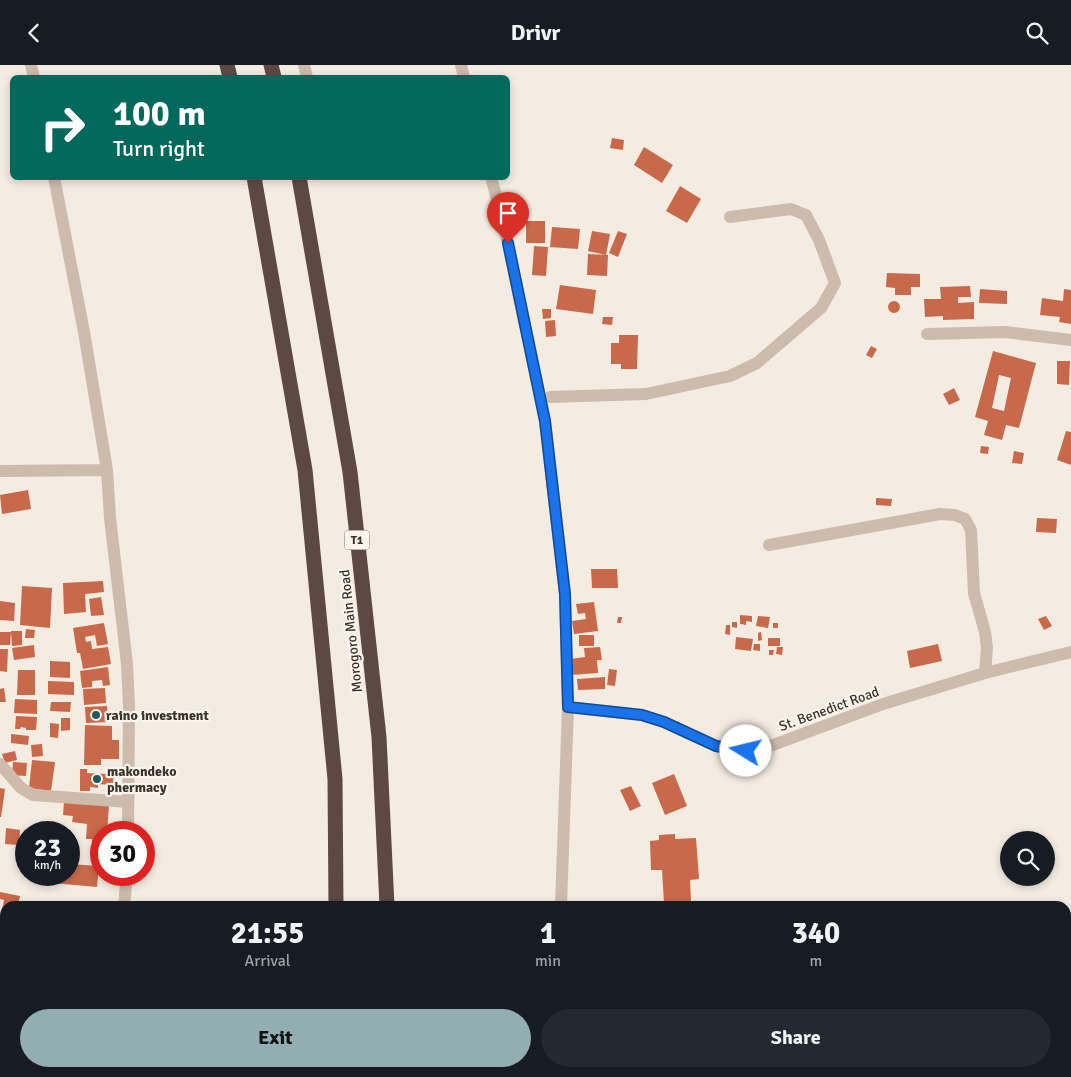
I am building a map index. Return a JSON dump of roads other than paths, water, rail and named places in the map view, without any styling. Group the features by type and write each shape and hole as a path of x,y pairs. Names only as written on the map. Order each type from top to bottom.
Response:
{"highway":[{"path":"255,180 305,470 335,779 336,901"},
{"name":"Morogoro Main Road","path":"300,180 350,473 379,737 387,901"}],"street":[{"path":"55,180 84,332 107,471 110,518 128,681 128,821"},
{"path":"492,180 504,225 545,421 565,594 568,707 561,901"},
{"path":"550,397 646,394 730,375 756,363 821,308 835,283 819,240 806,215 791,209 730,217"},
{"path":"927,334 1005,332 1071,340"},
{"path":"0,471 107,471"},
{"path":"769,545 940,513 956,515 965,519 971,530 974,593 985,632 987,648 985,673"},
{"name":"St. Benedict Road","path":"568,707 642,715 664,722 716,746 746,751 765,748 883,704 985,673 1071,652"},
{"path":"0,764 21,788 33,795 128,802"},
{"path":"124,901 126,886"}],"place":[{"name":"raino investment","path":"96,715"},
{"name":"makondeko phermacy","path":"97,779"}]}
